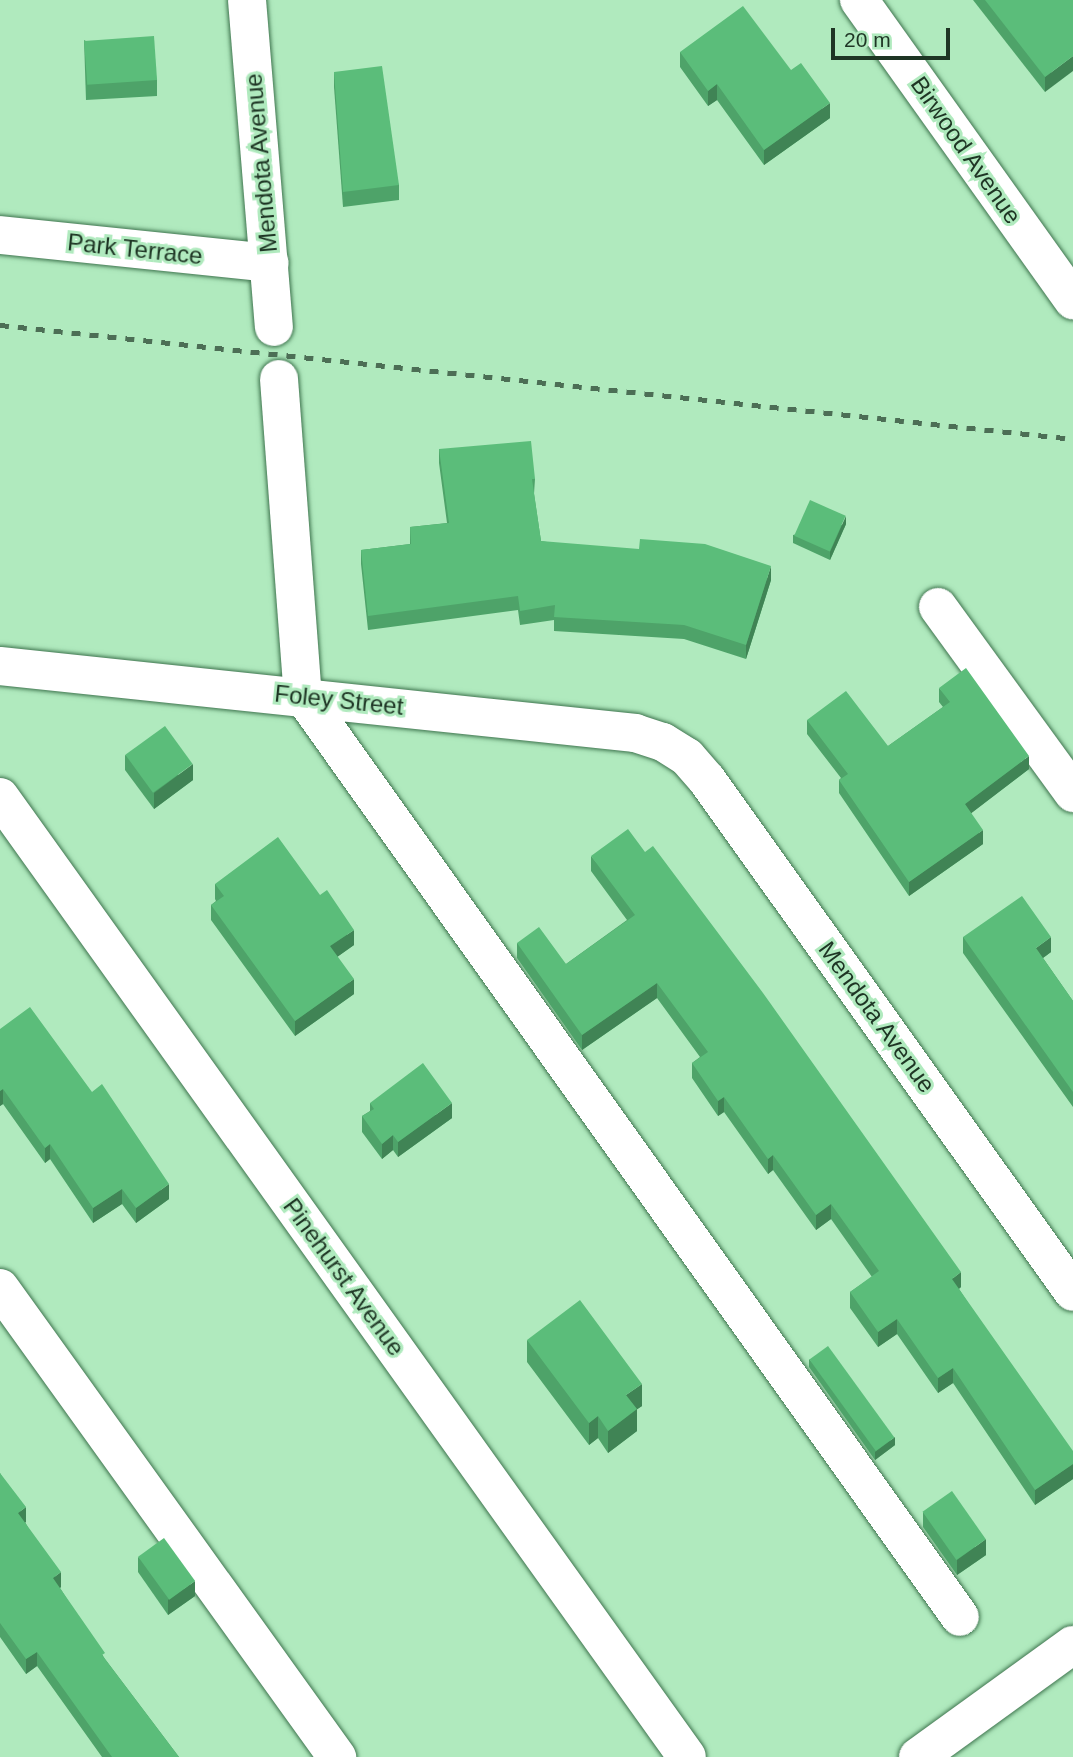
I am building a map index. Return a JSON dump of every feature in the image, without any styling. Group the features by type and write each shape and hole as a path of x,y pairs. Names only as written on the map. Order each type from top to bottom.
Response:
{"street":[{"name":"Mendota Avenue","path":"247,0 274,327"},
{"name":"Birwood Avenue","path":"859,0 1073,300"},
{"name":"Park Terrace","path":"0,235 270,263"},
{"path":"279,379 303,696 960,1617"},
{"path":"938,607 1073,793"},
{"name":"Foley Street","path":"0,666 635,733 675,749"},
{"name":"Mendota Avenue","path":"675,749 687,757 707,780 1073,1292"},
{"name":"Pinehurst Avenue","path":"0,797 687,1757"},
{"path":"0,1288 337,1757"},
{"path":"918,1757 1073,1645"}],"building":[{"path":"985,0 1073,0 1073,56 1045,77"},
{"path":"743,6 791,70 801,63 830,103 764,150 717,84 708,91 680,52"},
{"path":"154,36 157,80 87,85 84,41"},
{"path":"382,66 399,185 343,192 334,72"},
{"path":"531,441 535,479 532,479 541,541 639,549 640,539 705,544 771,566 746,645 684,625 554,617 555,605 520,611 518,596 368,616 361,550 411,544 410,527 449,523 439,449"},
{"path":"810,500 846,516 830,551 794,536"},
{"path":"966,668 1029,756 965,804 983,830 909,882 839,780 848,774 807,720 846,691 888,746 950,702 939,688"},
{"path":"165,726 193,764 153,793 125,755"},
{"path":"628,829 645,852 653,846 763,993 961,1272 952,1279 1073,1451 1073,1464 1035,1490 953,1368 938,1378 897,1319 878,1332 850,1292 879,1271 831,1204 816,1215 773,1155 768,1159 724,1097 718,1101 692,1063 708,1052 657,983 582,1035 517,943 539,927 566,964 635,915 591,856"},
{"path":"278,837 320,895 327,890 354,930 330,946 354,979 295,1021 211,905 224,896 215,884"},
{"path":"1022,896 1051,937 1036,948 1073,1001 1073,1092 963,937"},
{"path":"30,1007 92,1092 102,1084 169,1184 136,1208 122,1189 93,1208 50,1144 45,1148 3,1089 0,1091 0,1029"},
{"path":"423,1063 452,1103 398,1142 393,1135 382,1144 362,1116 374,1109 370,1103"},
{"path":"580,1300 642,1384 626,1395 637,1409 608,1431 598,1416 589,1423 527,1340"},
{"path":"828,1346 894,1437 876,1451 809,1360"},
{"path":"0,1473 26,1507 18,1513 61,1572 53,1578 105,1653 102,1655 179,1757 112,1757 37,1652 26,1659 0,1623"},
{"path":"952,1491 986,1539 956,1560 923,1512"},
{"path":"164,1538 195,1581 169,1600 138,1557"}],"railway":[{"path":"0,325 1073,439"}]}
